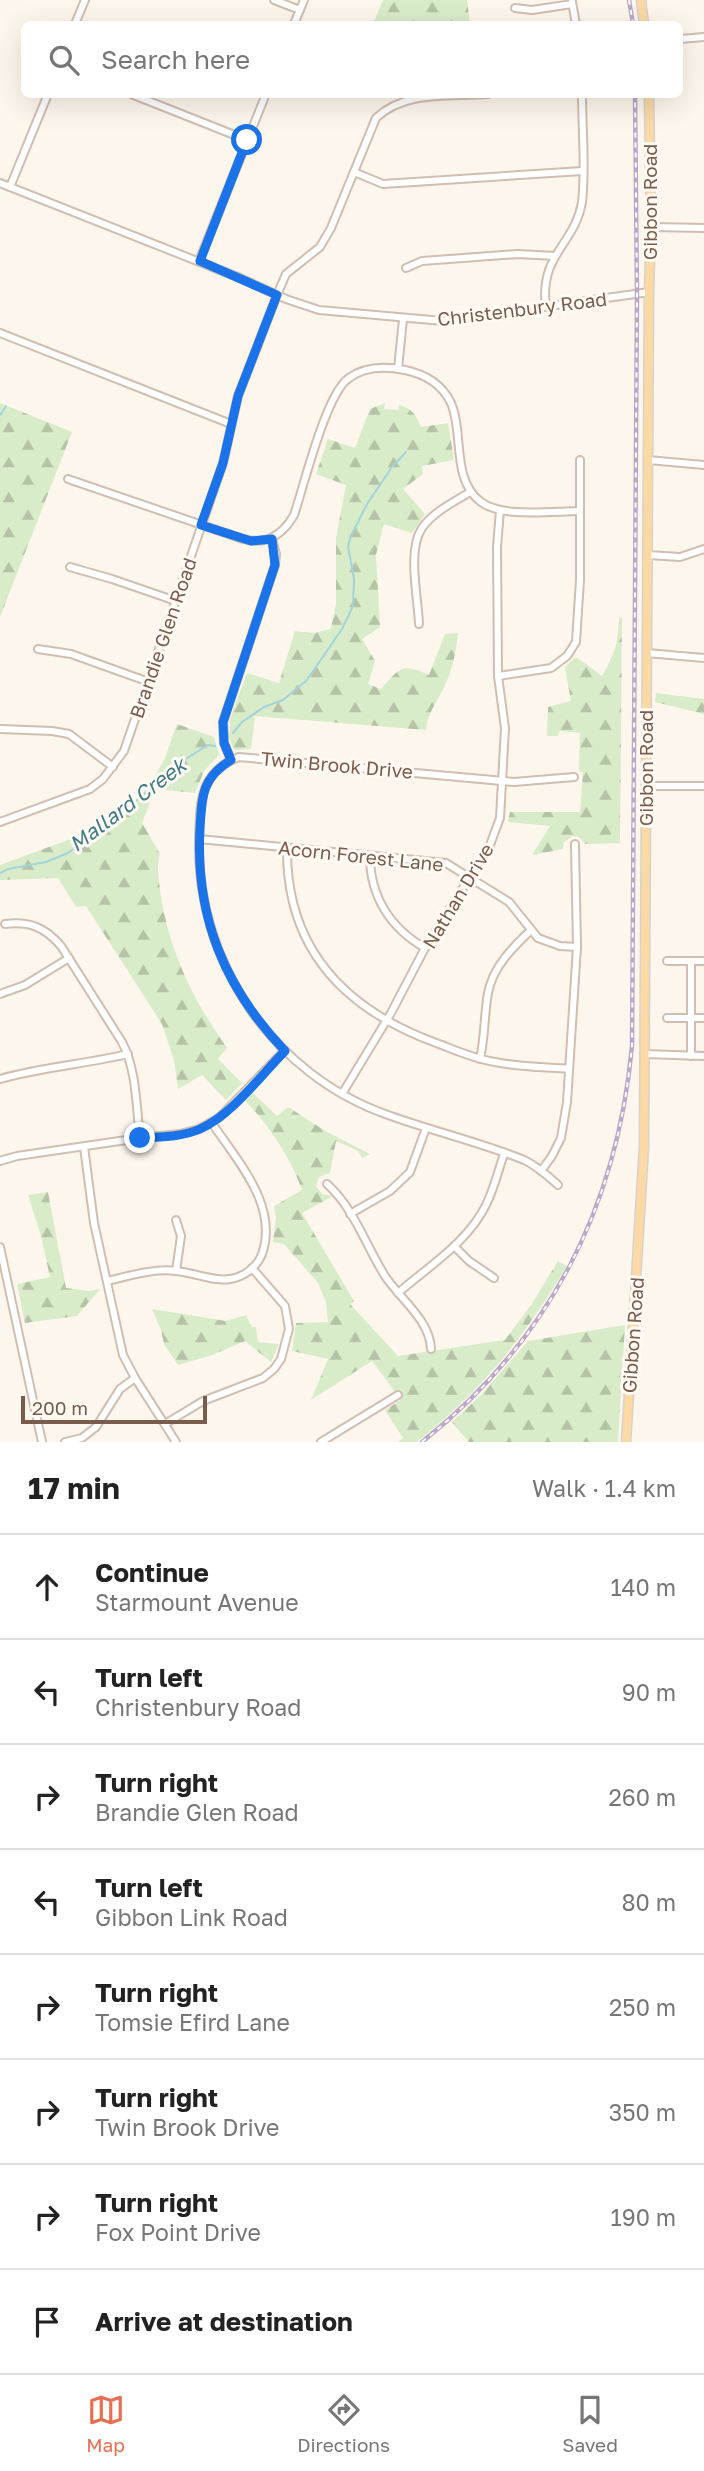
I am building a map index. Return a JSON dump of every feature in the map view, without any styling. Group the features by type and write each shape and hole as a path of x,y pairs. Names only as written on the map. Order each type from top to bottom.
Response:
{"main road":[{"path":"640,0 644,21"},
{"name":"Gibbon Road","path":"626,1442 643,1167 645,1054 649,292 652,227 649,98"}],"street":[{"path":"76,21 85,0"},
{"path":"274,0 300,10"},
{"path":"295,21 303,0"},
{"path":"515,8 532,10 572,2 575,21"},
{"path":"683,38 704,37"},
{"path":"10,187 46,98"},
{"path":"141,98 247,140"},
{"path":"200,261 264,98"},
{"name":"Brandie Glen Road","path":"0,822 90,789 113,767 124,751 223,463 238,396 286,274 320,247 331,228 376,118 398,102 429,98"},
{"path":"546,307 544,281 579,215 582,201 582,98"},
{"path":"354,173 383,184 582,172"},
{"name":"Christenbury Road","path":"0,183 319,310 403,319 454,320 649,292"},
{"path":"652,227 704,228"},
{"path":"406,268 422,261 518,254 555,256"},
{"path":"398,369 403,319"},
{"path":"0,333 231,424"},
{"path":"68,479 251,541 272,539 288,525 294,515 334,396 342,383 360,371 372,368 398,369 430,379 442,389 450,401 455,416 464,477 470,492 484,505 500,510 580,511"},
{"path":"498,676 551,668 567,656 576,642 580,460"},
{"path":"648,460 704,465"},
{"path":"419,624 415,542 428,521 470,492"},
{"name":"Nathan Drive","path":"342,1094 386,1021 425,948 497,831 503,781 505,728 498,676 497,547 500,510"},
{"path":"272,539 275,565 223,722 224,743 231,760 215,770 206,781 201,804 202,895 215,943 226,970 246,1005 285,1051 315,1077 366,1107 524,1161 558,1185"},
{"path":"648,555 680,556 704,549"},
{"path":"69,567 176,601"},
{"path":"38,649 71,654 149,682"},
{"path":"647,653 704,658"},
{"path":"1,729 69,734 113,767"},
{"name":"Twin Brook Drive","path":"231,760 250,757 514,782 574,777"},
{"path":"646,786 704,786"},
{"name":"Acorn Forest Lane","path":"200,839 446,863 509,902 538,938 549,944 577,947"},
{"path":"541,1171 561,1138 569,1069 577,947 575,844"},
{"path":"286,848 290,893 300,925 314,952 341,986 363,1006 386,1021 424,1039 480,1059 496,1063 569,1069"},
{"path":"370,856 372,879 384,909 401,932 425,948"},
{"path":"5,924 22,923 44,930 69,958 128,1054 140,1138"},
{"path":"480,1059 488,991 509,951 531,930"},
{"path":"0,994 25,985 69,958"},
{"path":"667,961 704,961"},
{"path":"691,961 691,1056"},
{"path":"667,1018 704,1018"},
{"path":"0,1161 17,1156 180,1134 212,1123 285,1051"},
{"path":"0,1079 128,1054"},
{"path":"645,1054 704,1056"},
{"path":"107,1281 162,1270 176,1270 227,1280 259,1262 265,1243 266,1213 254,1188 212,1123"},
{"path":"350,1214 390,1191 410,1172 426,1128"},
{"path":"84,1147 94,1223 123,1355 176,1442"},
{"path":"398,1293 454,1246 486,1205 504,1154"},
{"path":"327,1184 350,1214 386,1276 426,1328 431,1349"},
{"path":"176,1220 181,1236 176,1270"},
{"path":"454,1246 477,1268 494,1278"},
{"path":"0,1247 42,1442"},
{"path":"165,1424 203,1401 263,1378 281,1359 289,1329 285,1306 252,1268"},
{"path":"65,1442 82,1438 96,1427 120,1389 135,1378"},
{"path":"321,1442 398,1395"}],"green space":[{"path":"383,0 467,0 470,21 374,21"},
{"path":"0,403 72,432 0,617"},
{"path":"385,403 384,409 398,410 399,405 410,410 421,427 448,423 454,460 422,466 423,474 403,489 425,514 412,533 384,524 376,555 380,627 362,639 375,661 368,684 381,689 402,669 412,669 429,675 445,634 458,633 450,672 429,716 426,730 255,716 251,749 236,750 229,738 230,719 247,673 279,683 295,631 314,633 331,629 336,603 336,538 346,485 316,474 328,439 355,448 370,409"},
{"path":"619,618 622,618 620,843 585,844 579,837 573,836 564,842 563,849 532,855 550,826 508,822 510,812 580,812 583,772 579,771 580,733 559,731 558,736 547,736 548,707 571,701 565,667 576,657 602,676 615,648"},
{"path":"656,693 704,699 704,714 655,702"},
{"path":"177,724 214,737 219,755 204,771 195,793 155,789 142,823 160,854 158,870 161,896 177,957 194,995 227,1048 218,1059 242,1083 226,1100 202,1075 178,1089 174,1060 162,1024 86,906 76,907 58,878 0,880 0,865 106,826 148,789 165,758"},
{"path":"252,1092 277,1116 288,1107 327,1132 370,1154 362,1158 358,1151 336,1141 330,1173 319,1177 316,1186 322,1194 333,1196 302,1213 354,1301 350,1304 398,1356 505,1340 558,1261 567,1266 534,1317 500,1362 462,1402 417,1442 398,1442 403,1438 385,1410 401,1400 372,1361 311,1400 328,1359 292,1351 296,1323 328,1322 326,1302 318,1283 284,1244 273,1242 276,1217 274,1206 302,1190 278,1142 245,1101"},
{"path":"48,1192 66,1288 90,1291 100,1289 77,1316 25,1323 17,1284 50,1277 28,1195"},
{"path":"152,1309 226,1321 246,1315 252,1327 256,1327 258,1342 279,1344 271,1362 245,1341 178,1365 164,1344"},
{"path":"625,1325 618,1442 469,1442 452,1422 482,1394 528,1341"}],"waterway":[{"path":"0,415 6,406"},
{"name":"Mallard Creek","path":"233,733 242,722 264,707 283,700 307,680 342,629 353,606 354,579 348,546 351,536 367,504 392,467 406,452"},
{"name":"Mallard Creek","path":"0,873 46,862 68,853 95,829 120,816 171,768 208,745 215,746"}],"railway":[{"path":"629,0 632,21"},
{"path":"422,1442 467,1402 507,1360 541,1315 593,1216 611,1162 624,1105 632,1046 637,294 635,98"}],"route":[{"path":"140,1138 191,1132 212,1123 285,1051 246,1005 226,970 210,927 202,895 199,866 201,804 206,781 215,770 231,760 224,743 223,722 275,565 272,539 251,541 201,525 223,463 238,396 277,295 200,261 247,140"}]}
